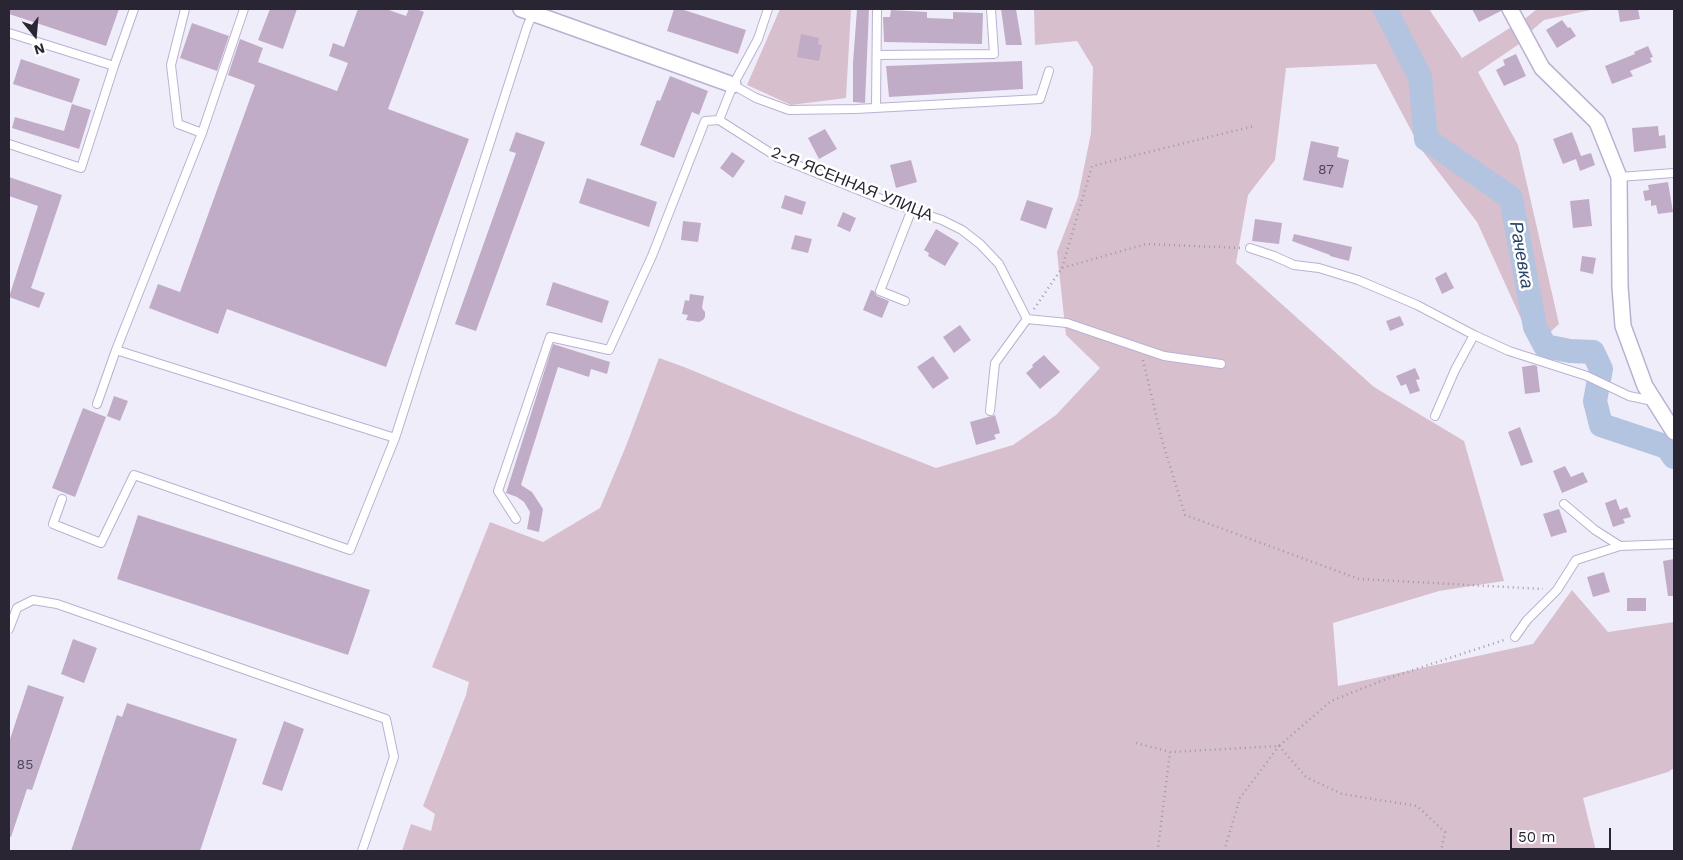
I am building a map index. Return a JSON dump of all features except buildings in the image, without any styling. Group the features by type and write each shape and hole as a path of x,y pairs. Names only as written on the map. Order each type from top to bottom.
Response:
{"street":[{"path":"1510,9 1542,68 1597,122 1619,177 1620,286 1624,326 1646,386 1674,432"},
{"path":"530,10 733,85"}],"lane":[{"path":"9,144 81,168 134,9"},
{"path":"185,9 171,65 178,124 202,133"},
{"path":"97,404 116,350 202,133 244,9"},
{"path":"516,519 498,491 550,337 609,350 652,256 705,121 719,120 733,85 758,39 768,9"},
{"path":"876,107 877,9"},
{"path":"877,55 994,54 991,9"},
{"path":"62,499 53,524 101,543 134,475 350,550 395,438 527,27 530,10"},
{"path":"9,33 114,66"},
{"path":"733,85 756,98 789,110 876,107 1040,99 1049,72"},
{"name":"2-Я ЯСЕННАЯ УЛИЦА","path":"719,120 777,157 891,203 942,220 962,230 980,244 999,264 1027,319"},
{"path":"1619,177 1674,172"},
{"path":"905,300 880,291 912,209"},
{"path":"1250,248 1294,265 1319,268 1358,280 1417,305 1509,351 1587,376 1629,396 1655,402"},
{"path":"990,411 995,363 1027,319 1066,323 1164,356 1221,364"},
{"path":"1435,416 1454,370 1474,335"},
{"path":"116,350 395,438"},
{"path":"1564,504 1595,530 1620,546"},
{"path":"1515,637 1527,620 1557,590 1576,560 1620,546 1674,544"},
{"path":"9,629 17,608 33,600 57,604 386,719 394,758 362,851"}],"path":[{"path":"1027,319 1062,268 1092,166 1254,126"},
{"path":"1062,268 1146,244 1250,248"},
{"path":"1140,348 1162,440 1185,515 1359,578 1557,590"},
{"path":"1224,851 1240,798 1280,746 1331,701 1386,679 1515,637"},
{"path":"1136,743 1170,752 1280,746"},
{"path":"1280,746 1306,777 1342,794 1417,806 1445,832 1441,851"},
{"path":"1156,851 1158,848 1170,752"}],"shaded area":[{"path":"780,9 851,9 846,98 791,105 747,85"},
{"path":"1034,9 1429,9 1462,58 1513,26 1522,42 1478,72 1518,145 1559,324 1534,347 1477,222 1421,149 1376,64 1286,68 1275,160 1248,195 1236,263 1374,387 1464,441 1504,581 1439,591 1333,623 1338,686 1533,644 1572,590 1608,632 1674,622 1674,768 1668,772 1583,798 1596,851 402,851 411,824 431,831 435,814 423,806 466,695 469,682 432,667 490,522 543,542 600,508 626,446 659,358 936,468 1013,445 1056,415 1100,368 1066,335 1057,252 1078,197 1091,133 1093,67 1077,41 1035,45"},
{"path":"1537,9 1595,9 1544,20 1530,32 1522,21"}],"waterway":[{"name":"Рачевка","path":"1385,9 1420,77 1426,139 1511,198 1535,327 1545,346 1570,351 1593,352 1601,369 1595,401 1601,425 1667,447 1674,457"}]}
